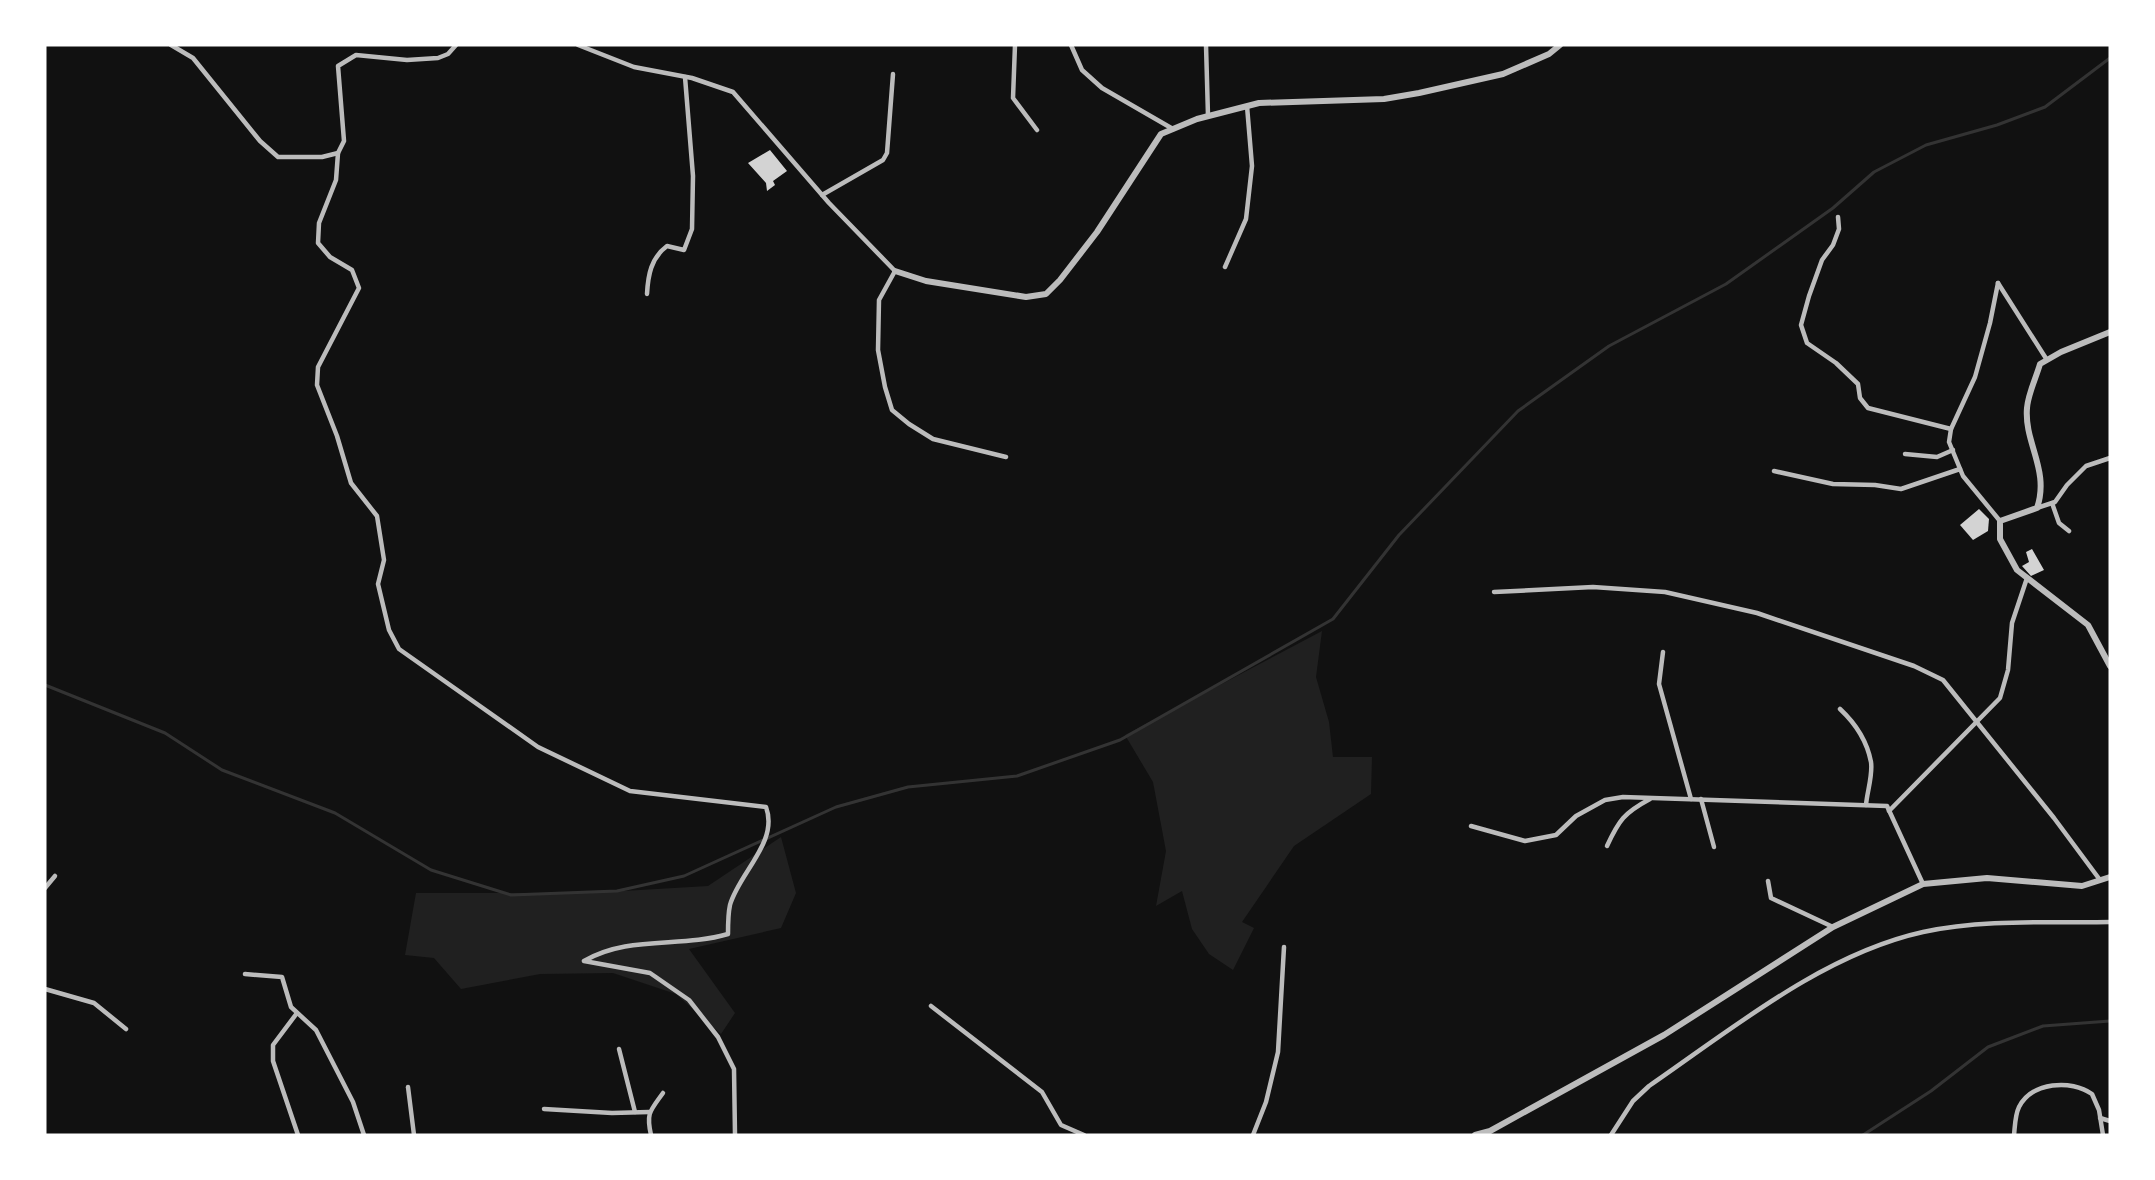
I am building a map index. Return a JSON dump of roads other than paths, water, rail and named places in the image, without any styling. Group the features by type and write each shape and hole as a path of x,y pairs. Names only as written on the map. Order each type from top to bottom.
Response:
{"street":[{"path":"171,45 193,58 260,141 278,157 322,157 338,153"},
{"path":"456,45 448,54 438,58 407,60 357,55 338,66 344,141 338,153 336,180 319,223 318,243 330,257 352,270 359,288 318,367 317,385 337,436 351,483 377,516 384,560 378,584 389,630 399,649 538,747 630,791 766,807 770,818 765,838 730,906 728,934 711,939 648,942 599,952 584,960 650,973 689,1000 718,1037 734,1069 735,1135"},
{"path":"578,45 634,67 685,77 733,92 822,195 895,272 926,281 1026,297 1046,294 1060,280 1097,232 1161,134 1208,116 1259,103 1384,99 1419,93 1503,74 1549,54 1560,45"},
{"path":"1015,45 1013,98 1037,130"},
{"path":"1071,45 1082,70 1102,88 1173,129"},
{"path":"1206,45 1208,116"},
{"path":"822,195 883,160 887,153 893,74"},
{"path":"646,294 649,272 658,252 667,246 684,250 692,229 693,176 685,77"},
{"path":"1225,267 1246,219 1252,166 1247,106"},
{"path":"1839,217 1839,229 1833,245 1822,260 1801,325 1807,343 1836,363 1858,384 1860,398 1868,408 1952,429"},
{"path":"895,272 879,300 878,350 892,410 933,439 1006,456"},
{"path":"2047,360 1998,283 1990,324 1975,377 1952,429 1949,442 1963,476 2000,521 2000,539 2017,570 2088,625 2110,666"},
{"path":"2037,508 2042,494 2039,466 2030,434 2027,409 2040,364 2061,352 2110,332"},
{"path":"1905,454 1937,457 1953,450"},
{"path":"2000,521 2055,502 2067,485 2086,466 2110,459"},
{"path":"1774,471 1833,484 1875,485 1901,489 1960,469"},
{"path":"2052,503 2059,523 2069,531"},
{"path":"1889,812 2000,698 2008,670 2012,623 2027,578"},
{"path":"1494,591 1593,587 1665,592 1756,613 1914,666 1943,680 2054,818 2100,880"},
{"path":"1663,652 1659,684 1691,799"},
{"path":"1840,709 1850,718 1862,735 1871,764 1866,805"},
{"path":"1471,826 1525,842 1556,835 1576,816 1605,800 1623,797 1887,806 1923,884"},
{"path":"1607,846 1618,822 1651,798"},
{"path":"1701,799 1714,848"},
{"path":"45,888 55,876"},
{"path":"1475,1135 1490,1131 1665,1035 1833,927 1923,884 1987,878 2082,886 2110,877"},
{"path":"1768,881 1771,898 1833,927"},
{"path":"1611,1135 1633,1101 1649,1086 1790,990 1860,951 1915,934 1965,925 2110,922"},
{"path":"1253,1135 1266,1102 1278,1052 1284,947"},
{"path":"245,974 282,977 291,1007 316,1030 353,1102 364,1135"},
{"path":"45,989 94,1002 126,1029"},
{"path":"931,1006 1042,1092 1061,1125 1084,1135"},
{"path":"297,1013 273,1045 273,1061 298,1135"},
{"path":"619,1049 635,1113"},
{"path":"2014,1135 2018,1109 2024,1099 2039,1088 2064,1085 2086,1089 2096,1100 2103,1135"},
{"path":"408,1087 414,1135"},
{"path":"651,1135 649,1112 663,1093"},
{"path":"544,1109 649,1112"},
{"path":"2100,1118 2110,1121"}],"waterway":[{"path":"45,685 165,733 222,770 335,813 431,870 511,895 617,891 684,876 836,807 908,787 1017,776 1120,740 1333,619 1399,535 1518,411 1609,346 1726,284 1833,208 1874,172 1926,145 1997,125 2045,107 2110,58"},
{"path":"1863,1135 1931,1091 1988,1047 2043,1026 2110,1021"}]}
